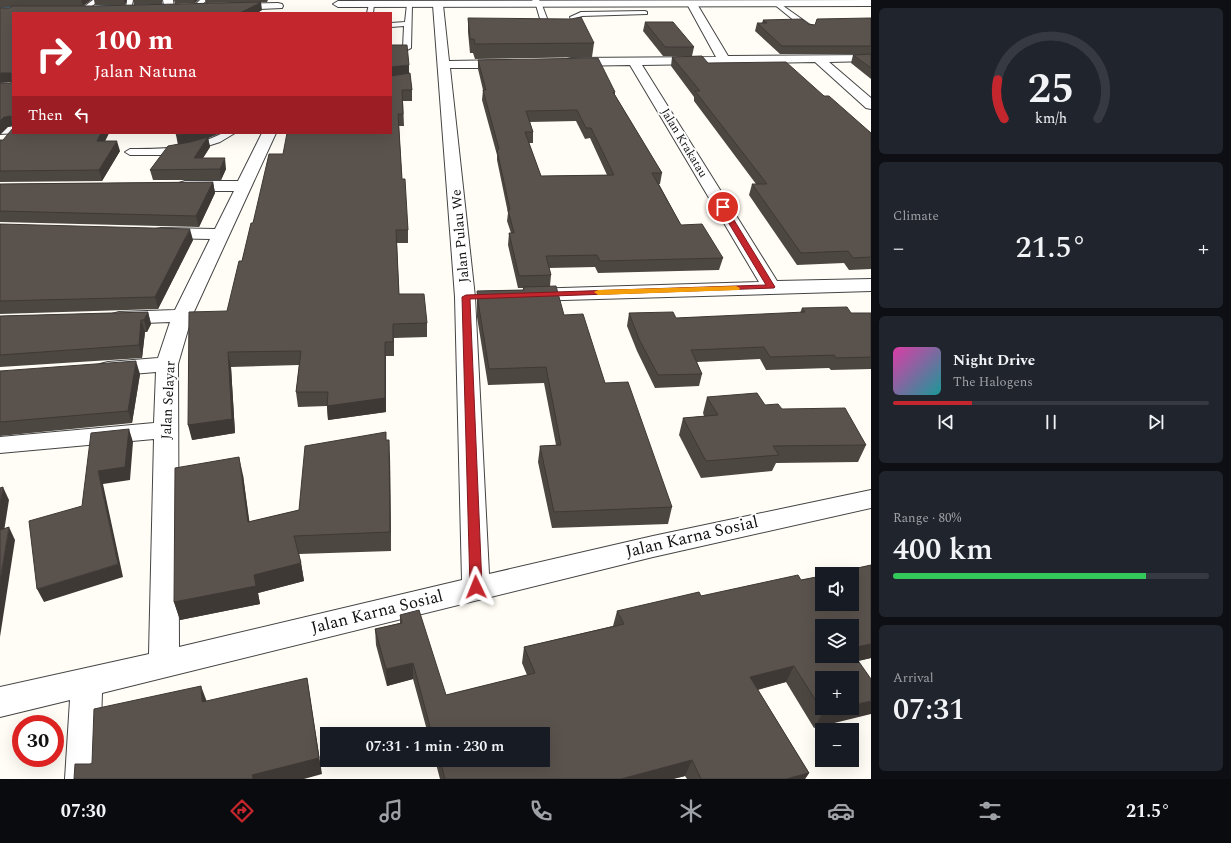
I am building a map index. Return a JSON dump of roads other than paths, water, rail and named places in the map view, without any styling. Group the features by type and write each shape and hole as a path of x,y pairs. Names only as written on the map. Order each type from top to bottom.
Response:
{"street":[{"path":"334,6 350,4 370,9 409,5 537,2 692,4 777,4 790,2 871,3"},
{"path":"692,4 724,60"},
{"path":"80,10 98,5"},
{"path":"155,9 168,5 202,5"},
{"name":"Jalan Pulau We","path":"438,5 473,297 476,587"},
{"path":"127,6 142,9"},
{"path":"226,7 282,6"},
{"path":"562,62 871,58"},
{"path":"818,59 871,105"},
{"name":"Jalan Krakatau","path":"634,61 771,287"},
{"path":"444,65 523,63"},
{"path":"0,130 12,130"},
{"path":"0,146 12,131"},
{"name":"Jalan Selayar","path":"164,664 164,538 167,364 182,316 269,134"},
{"path":"174,186 244,186"},
{"path":"142,232 221,234"},
{"path":"512,295 871,285"},
{"path":"103,318 182,316"},
{"path":"88,370 167,364"},
{"path":"0,445 166,430"},
{"name":"Jalan Karna Sosial","path":"0,702 87,683 476,587 752,522 871,498"},
{"path":"82,779 87,683"}],"lane":[{"path":"537,2 543,29 574,28 577,24 574,17 581,14 645,14"},
{"path":"777,4 810,29"},
{"path":"407,48 409,5"},
{"path":"392,24 408,24"},
{"path":"130,152 185,151 200,147 228,134"}],"waterway":[{"path":"216,4 263,0"},
{"path":"133,5 170,4"},
{"path":"95,6 121,5"},
{"path":"0,7 22,7"}]}
